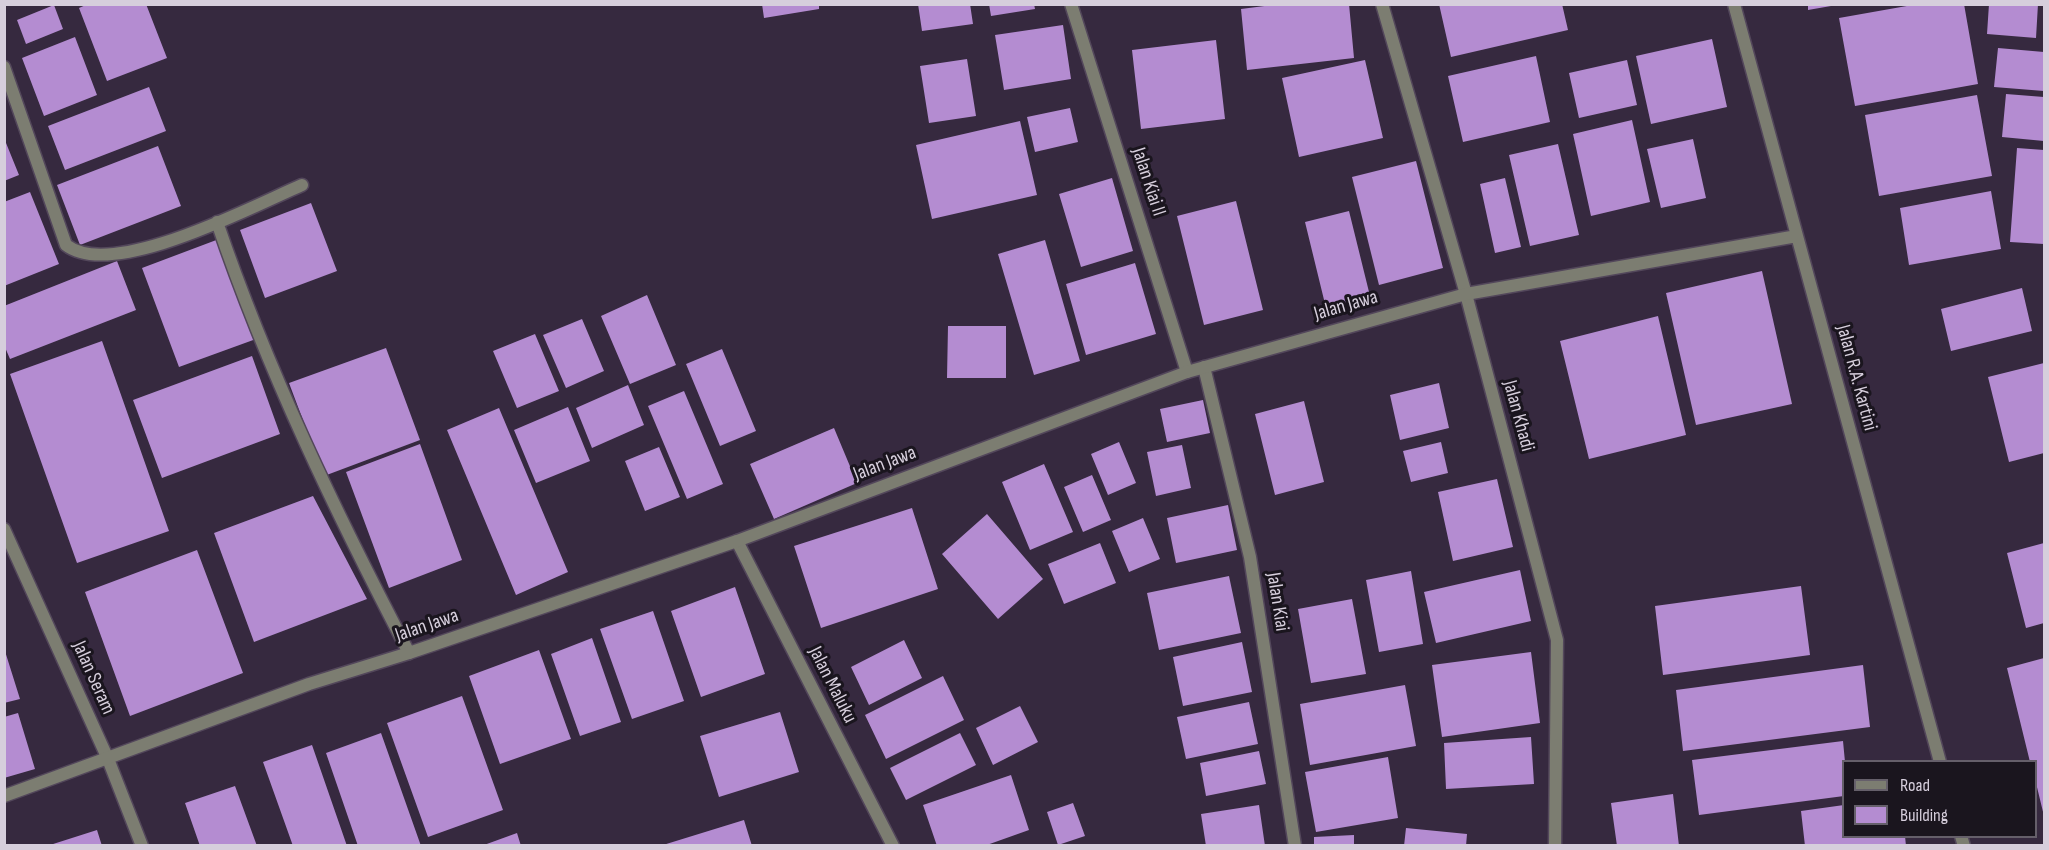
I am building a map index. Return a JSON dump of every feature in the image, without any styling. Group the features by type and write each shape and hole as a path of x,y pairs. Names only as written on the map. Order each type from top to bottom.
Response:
{"street":[{"name":"Jalan Kiai II","path":"1071,4 1187,372"},
{"name":"Jalan Khadi","path":"1382,4 1466,294 1557,640 1555,846"},
{"name":"Jalan R.A. Kartini","path":"1734,4 1939,760"},
{"path":"4,67 66,245 75,252 97,256 166,244 302,185"},
{"path":"217,222 249,309 315,468 409,653"},
{"name":"Jalan Jawa","path":"4,796 309,684 409,653 737,541 1187,372 1466,294 1797,236"},
{"name":"Jalan Kiai","path":"1204,367 1250,557 1295,846"},
{"name":"Jalan Seram","path":"4,529 108,759 142,846"},
{"name":"Jalan Maluku","path":"737,541 893,846"}],"building":[{"path":"88,4 146,4 167,58 107,81 79,8"},
{"path":"762,4 819,4 819,9 764,18"},
{"path":"918,4 970,4 973,24 922,31"},
{"path":"989,4 1034,4 1035,9 991,16"},
{"path":"1280,4 1349,4 1354,58 1247,70 1241,9"},
{"path":"1439,4 1562,4 1568,30 1451,57"},
{"path":"1808,4 1831,4 1831,6 1808,10"},
{"path":"1918,4 1964,4 1978,84 1855,106 1839,18"},
{"path":"1989,4 2038,4 2036,38 1987,34"},
{"path":"54,5 63,29 26,44 17,20"},
{"path":"1063,25 1071,79 1004,90 995,35"},
{"path":"75,37 97,95 44,116 22,58"},
{"path":"1712,39 1727,107 1651,124 1636,56"},
{"path":"1216,40 1225,119 1141,129 1132,50"},
{"path":"1998,48 2044,52 2044,91 1994,87"},
{"path":"1536,56 1550,122 1463,142 1448,76"},
{"path":"967,59 976,116 929,123 920,66"},
{"path":"1365,60 1383,138 1299,157 1282,78"},
{"path":"1627,60 1637,105 1579,118 1569,73"},
{"path":"149,87 166,131 65,170 48,126"},
{"path":"2006,94 2044,97 2044,141 2002,137"},
{"path":"1977,95 1992,176 1879,196 1865,115"},
{"path":"1070,108 1078,142 1035,152 1027,117"},
{"path":"1632,120 1650,202 1591,216 1573,134"},
{"path":"1020,121 1037,195 932,219 916,145"},
{"path":"4,138 19,175 4,181"},
{"path":"1693,139 1706,198 1661,208 1647,149"},
{"path":"1558,144 1579,235 1530,246 1509,155"},
{"path":"158,146 181,206 80,245 57,185"},
{"path":"2017,148 2044,150 2044,244 2010,242"},
{"path":"1416,161 1443,268 1379,285 1352,177"},
{"path":"1112,178 1133,251 1081,267 1059,194"},
{"path":"1505,178 1521,247 1495,253 1480,184"},
{"path":"1991,191 2001,249 1909,265 1900,208"},
{"path":"30,192 59,264 4,286 4,202"},
{"path":"1236,201 1263,310 1204,325 1177,216"},
{"path":"311,203 337,271 265,298 240,230"},
{"path":"1349,211 1370,296 1326,308 1305,222"},
{"path":"219,239 256,339 179,367 142,268"},
{"path":"1045,240 1080,361 1034,375 998,254"},
{"path":"117,261 136,310 10,359 4,345 4,306"},
{"path":"1135,263 1156,334 1086,355 1066,284"},
{"path":"1762,271 1792,404 1696,425 1666,293"},
{"path":"2022,288 2032,331 1951,351 1941,309"},
{"path":"647,295 676,365 630,384 601,316"},
{"path":"1658,316 1686,435 1589,459 1560,341"},
{"path":"582,319 604,371 566,388 543,335"},
{"path":"948,326 1006,326 1006,378 947,378"},
{"path":"535,334 559,391 517,408 493,351"},
{"path":"102,341 169,531 77,563 10,374"},
{"path":"386,348 420,440 324,476 289,383"},
{"path":"722,349 756,431 720,446 686,364"},
{"path":"252,356 280,434 162,478 133,400"},
{"path":"2044,363 2044,453 2009,462 1988,377"},
{"path":"1439,383 1449,428 1400,440 1390,395"},
{"path":"628,385 644,425 592,448 576,408"},
{"path":"684,391 723,484 687,499 648,406"},
{"path":"1203,400 1210,433 1167,442 1160,409"},
{"path":"1304,401 1324,482 1275,495 1255,414"},
{"path":"568,407 590,461 536,483 514,430"},
{"path":"499,408 568,572 516,595 447,430"},
{"path":"834,428 857,483 774,519 750,464"},
{"path":"1119,442 1136,483 1108,495 1091,454"},
{"path":"1441,442 1448,473 1411,482 1403,451"},
{"path":"420,444 462,560 389,588 346,472"},
{"path":"1182,445 1191,488 1156,496 1147,452"},
{"path":"659,447 680,497 645,511 625,461"},
{"path":"1044,464 1073,532 1030,550 1002,482"},
{"path":"1092,475 1111,520 1083,532 1064,487"},
{"path":"1497,479 1513,547 1453,561 1438,492"},
{"path":"313,496 367,599 254,642 214,533"},
{"path":"1228,505 1237,550 1176,563 1167,518"},
{"path":"912,508 938,589 821,628 794,546"},
{"path":"987,514 1043,579 998,619 942,554"},
{"path":"1143,518 1160,559 1129,572 1112,531"},
{"path":"1100,543 1116,583 1064,604 1048,564"},
{"path":"2044,543 2044,623 2026,628 2007,553"},
{"path":"197,550 243,673 130,716 85,592"},
{"path":"1520,570 1531,621 1436,643 1424,592"},
{"path":"1411,571 1423,644 1379,652 1366,580"},
{"path":"1229,576 1241,633 1159,650 1147,593"},
{"path":"1801,586 1810,655 1663,675 1655,606"},
{"path":"735,587 765,674 701,697 671,611"},
{"path":"1352,599 1366,674 1311,683 1298,609"},
{"path":"653,611 684,701 632,719 600,629"},
{"path":"592,638 621,722 580,736 551,654"},
{"path":"904,640 922,678 869,705 851,667"},
{"path":"1242,642 1252,692 1183,706 1173,657"},
{"path":"4,648 20,699 4,703"},
{"path":"539,650 571,739 500,764 469,676"},
{"path":"1531,652 1540,723 1442,737 1432,665"},
{"path":"2044,658 2044,816 2037,787 2037,760 2030,760 2007,668"},
{"path":"1863,665 1870,727 1683,751 1676,690"},
{"path":"943,676 964,720 886,759 865,715"},
{"path":"1405,685 1416,746 1310,765 1300,704"},
{"path":"462,696 503,810 428,837 387,723"},
{"path":"1249,702 1258,744 1186,759 1177,717"},
{"path":"1020,706 1038,742 993,765 976,728"},
{"path":"780,712 799,772 719,797 700,736"},
{"path":"18,713 35,769 4,778 4,717"},
{"path":"381,733 421,846 358,846 326,753"},
{"path":"960,733 976,765 906,800 890,768"},
{"path":"1531,737 1534,784 1446,789 1444,743"},
{"path":"1843,741 1845,760 1842,760 1842,796 1699,815 1692,760"},
{"path":"312,745 347,846 293,846 263,762"},
{"path":"1259,751 1266,784 1206,796 1200,763"},
{"path":"1388,757 1398,818 1316,832 1305,772"},
{"path":"1011,775 1029,830 984,846 937,846 923,805"},
{"path":"235,786 257,846 200,846 185,803"},
{"path":"1673,794 1679,846 1617,846 1611,803"},
{"path":"1073,803 1085,836 1058,845 1047,812"},
{"path":"1259,805 1265,846 1206,846 1201,814"},
{"path":"1842,805 1842,838 1905,838 1906,846 1805,846 1801,811"},
{"path":"744,820 752,846 663,846 663,845"},
{"path":"1406,828 1467,834 1466,846 1404,846"},
{"path":"97,830 102,846 50,846 50,845"},
{"path":"517,833 521,846 484,846 484,845"},
{"path":"1354,835 1354,846 1314,846 1314,837"}]}
